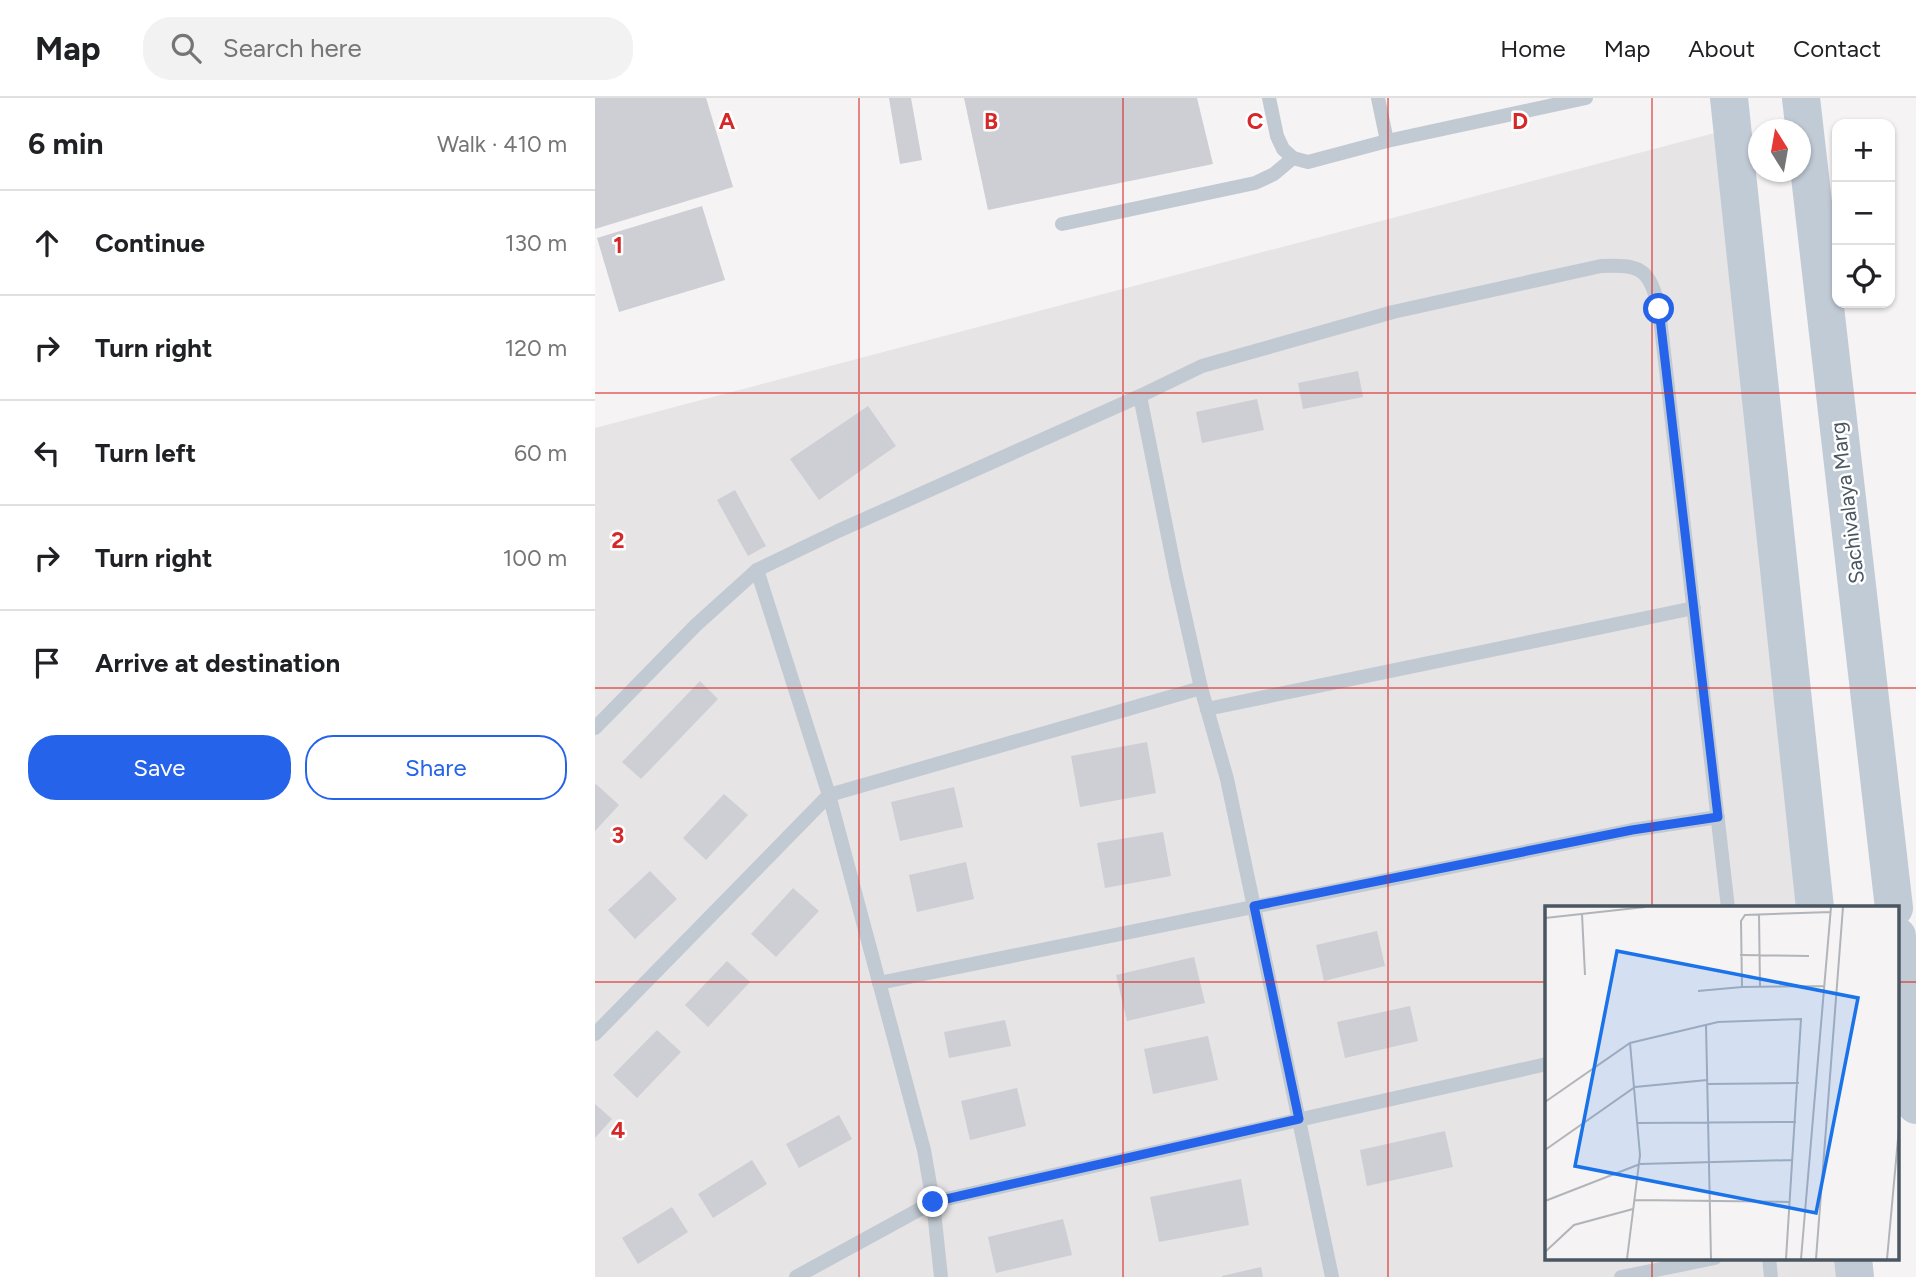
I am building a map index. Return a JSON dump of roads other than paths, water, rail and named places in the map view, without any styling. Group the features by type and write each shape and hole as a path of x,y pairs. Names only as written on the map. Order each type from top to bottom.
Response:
{"main road":[{"path":"1729,98 1815,906"},
{"name":"Sachivalaya Marg","path":"1801,98 1893,906"},
{"path":"1899,954 1916,1105"}],"lane":[{"path":"1269,98 1277,136 1283,149 1293,159 1308,162 1387,141 1585,98"},
{"path":"1378,98 1387,141"},
{"path":"1062,223 1255,183 1274,174 1293,159"},
{"path":"595,729 696,625 757,570 850,525 1202,366 1393,313 1601,267 1621,265 1638,269 1649,276 1659,309 1728,906"},
{"path":"1140,396 1201,688 1227,779 1332,1277"},
{"path":"757,570 829,795 924,1150 941,1277"},
{"path":"1207,709 1694,608"},
{"path":"595,1034 829,795 1201,688"},
{"path":"879,983 1632,830 1718,817"},
{"path":"796,1277 933,1202 1545,1064"},
{"path":"1621,1277 1705,1260"}]}
